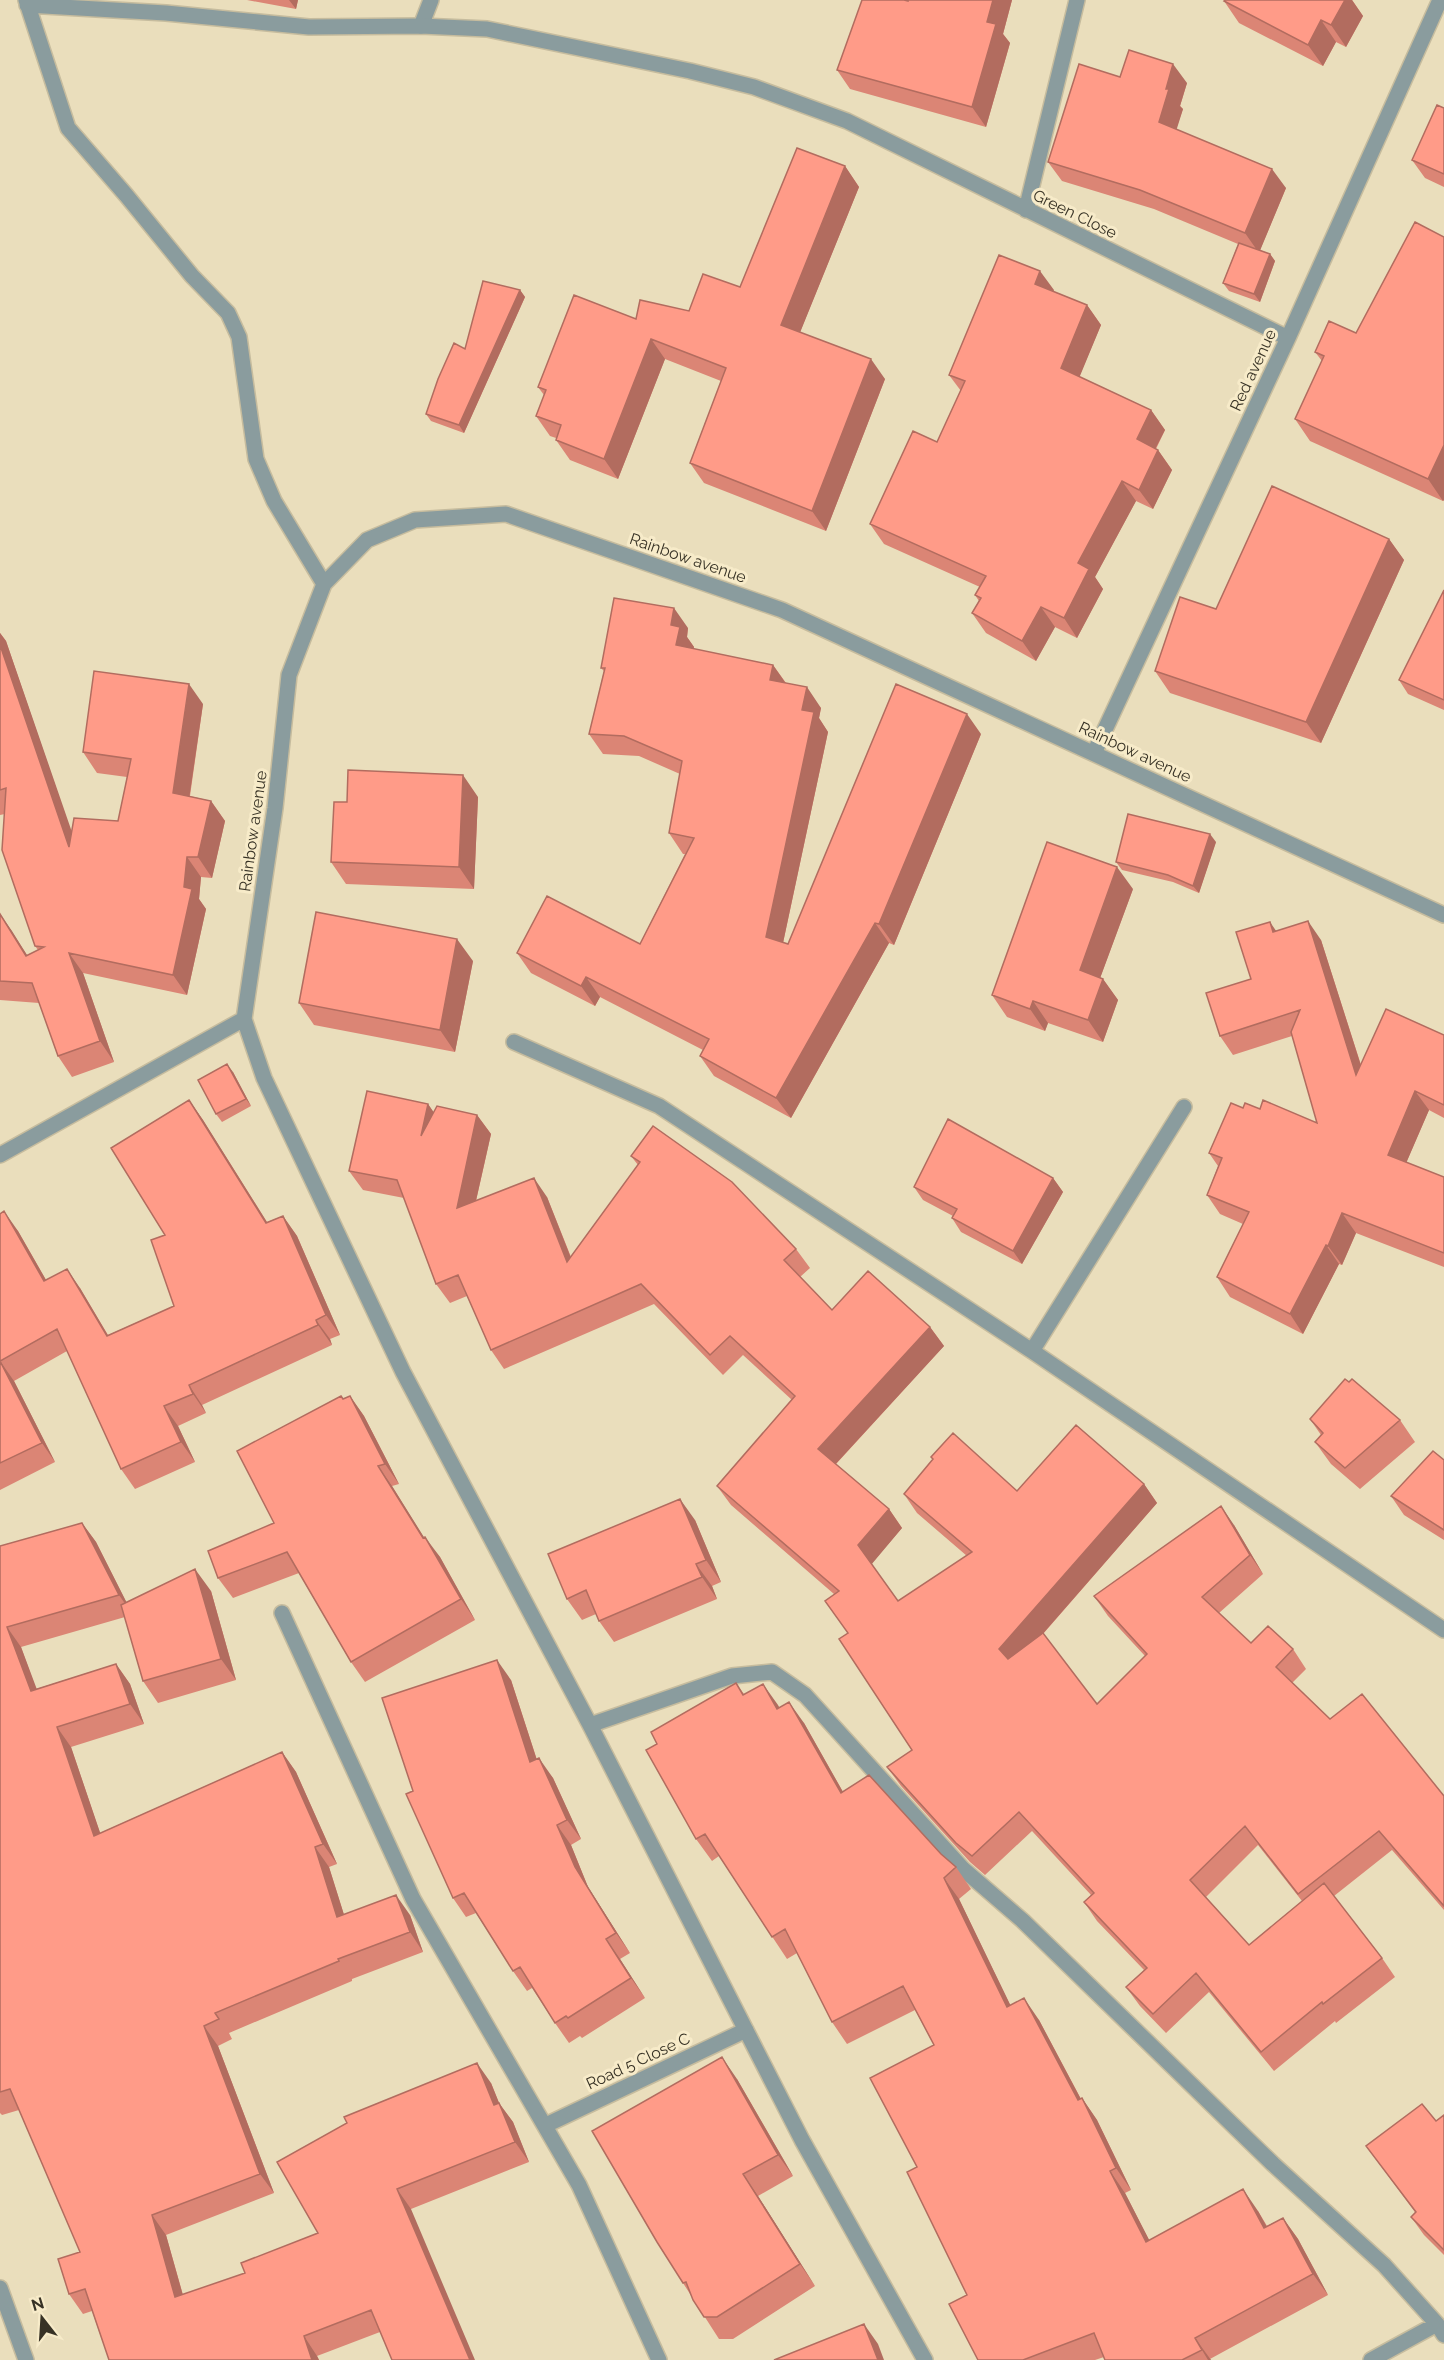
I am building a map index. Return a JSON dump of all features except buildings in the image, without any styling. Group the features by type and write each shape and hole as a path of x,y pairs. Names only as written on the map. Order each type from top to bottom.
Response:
{"street":[{"path":"421,26 431,0"},
{"path":"1026,210 1077,0"},
{"name":"Red avenue","path":"1094,753 1288,338 1440,0"},
{"path":"27,2 68,128 192,276 228,314 238,337 255,459 274,501 324,584"},
{"name":"Green Close","path":"27,2 309,27 421,26 487,29 690,71 754,87 847,121 1288,338"},
{"name":"Rainbow avenue","path":"244,1019 275,808 289,675 324,584 367,540 416,520 507,514 782,610 1444,915"},
{"path":"0,1155 244,1019 264,1078 403,1372 590,1725 802,2139 925,2360"},
{"path":"514,1042 659,1106 1032,1352 1444,1630"},
{"path":"1032,1352 1184,1107"},
{"path":"282,1613 413,1899 579,2185 659,2360"},
{"path":"590,1725 732,1676 772,1672 805,1695 963,1869 1023,1922 1274,2164 1384,2265 1441,2329 1371,2360"},
{"name":"Road 5 Close C","path":"546,2125 746,2030"},
{"path":"0,2288 26,2360"}]}
